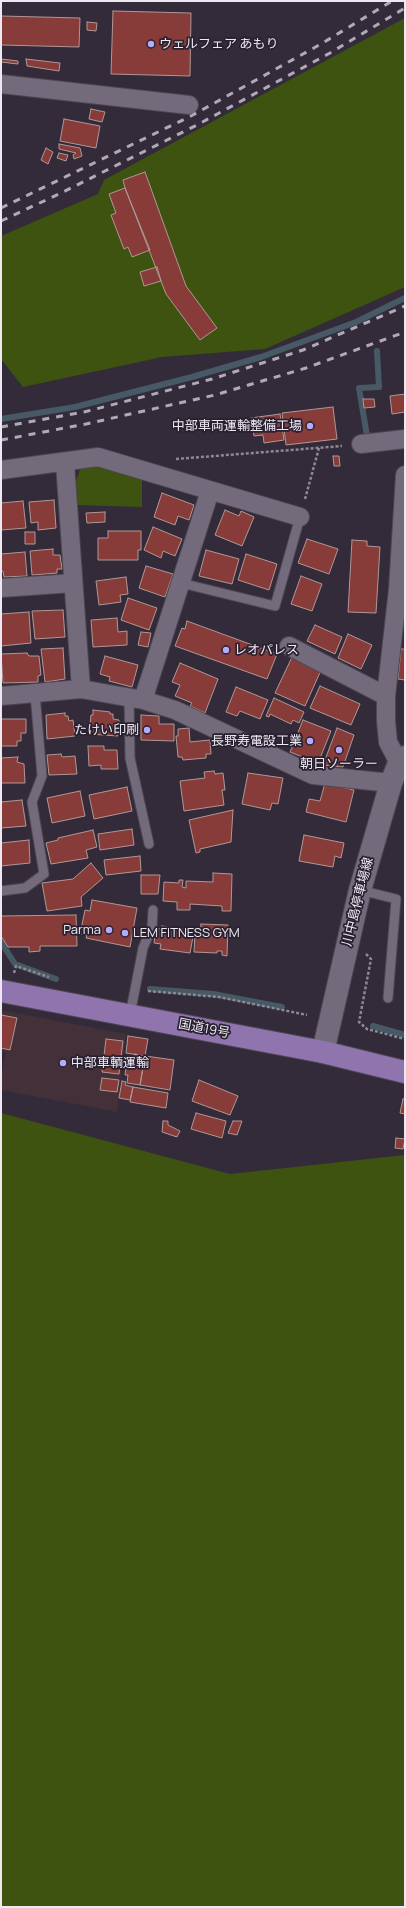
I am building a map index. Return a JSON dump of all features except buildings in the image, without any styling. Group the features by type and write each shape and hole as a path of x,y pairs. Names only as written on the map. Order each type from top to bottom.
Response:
{"highway":[{"name":"国道19号","path":"1,991 323,1052 405,1072"}],"main road":[{"name":"川中島停車場線","path":"323,1052 360,890 391,783 402,760"}],"street":[{"path":"1,84 189,105"},
{"path":"361,444 405,439"},
{"path":"1,470 65,463 98,457 210,490 302,511"},
{"path":"65,463 81,689"},
{"path":"402,760 388,742 386,696 401,590 405,475"},
{"path":"136,699 181,583 210,490"},
{"path":"1,588 73,583"},
{"path":"290,646 386,696"},
{"path":"1,696 81,689 136,699 175,710 313,775 391,783"}],"lane":[{"path":"181,583 275,606 302,511"},
{"path":"1,891 25,888 44,874 32,802 42,776 35,694"},
{"path":"136,699 130,758 149,844"},
{"path":"360,890 396,899 388,998"},
{"path":"130,1015 143,948 152,927 153,910"}],"path":[{"path":"169,460 361,444"},
{"path":"302,511 319,448"},
{"path":"364,951 371,959 359,1022 367,1029 405,1039"},
{"path":"16,966 55,979"},
{"path":"142,990 219,997 307,1015"}],"shaded area":[{"name":"中部車輌運輸","path":"1,1010 126,1034 117,1112 1,1090 1,1074 6,1053 1,1051"}],"green space":[{"path":"405,18 405,287 265,349 162,357 23,387 1,359 1,236 98,194 104,180"},
{"path":"99,463 142,477 142,507 76,505 75,484 81,467"},
{"path":"1,1113 230,1174 405,1155 405,1907 1,1907"}],"waterway":[{"path":"1,419 75,407 192,377 261,357 356,322 405,298"},
{"path":"367,436 359,388 379,387 377,351"},
{"path":"1,942 15,964 56,979"},
{"path":"150,989 213,994 282,1007"},
{"path":"373,1026 405,1035"}],"railway":[{"path":"1,208 191,116 321,44 392,1"},
{"path":"1,221 61,193 197,125 330,53 405,8"},
{"path":"1,427 84,412 212,379 303,350 405,306"},
{"path":"1,440 86,424 215,395 306,368 405,332"}],"place":[{"name":"ウェルフェア あもり","path":"151,44"},
{"name":"中部車両運輸整備工場","path":"310,426"},
{"name":"レオパレス","path":"226,650"},
{"name":"たけい印刷","path":"147,730"},
{"name":"長野寿電設工業","path":"310,741"},
{"name":"朝日ソーラー","path":"339,750"},
{"name":"Parma","path":"109,930"},
{"name":"LEM FITNESS GYM","path":"125,933"},
{"name":"中部車輌運輸","path":"63,1063"}]}
